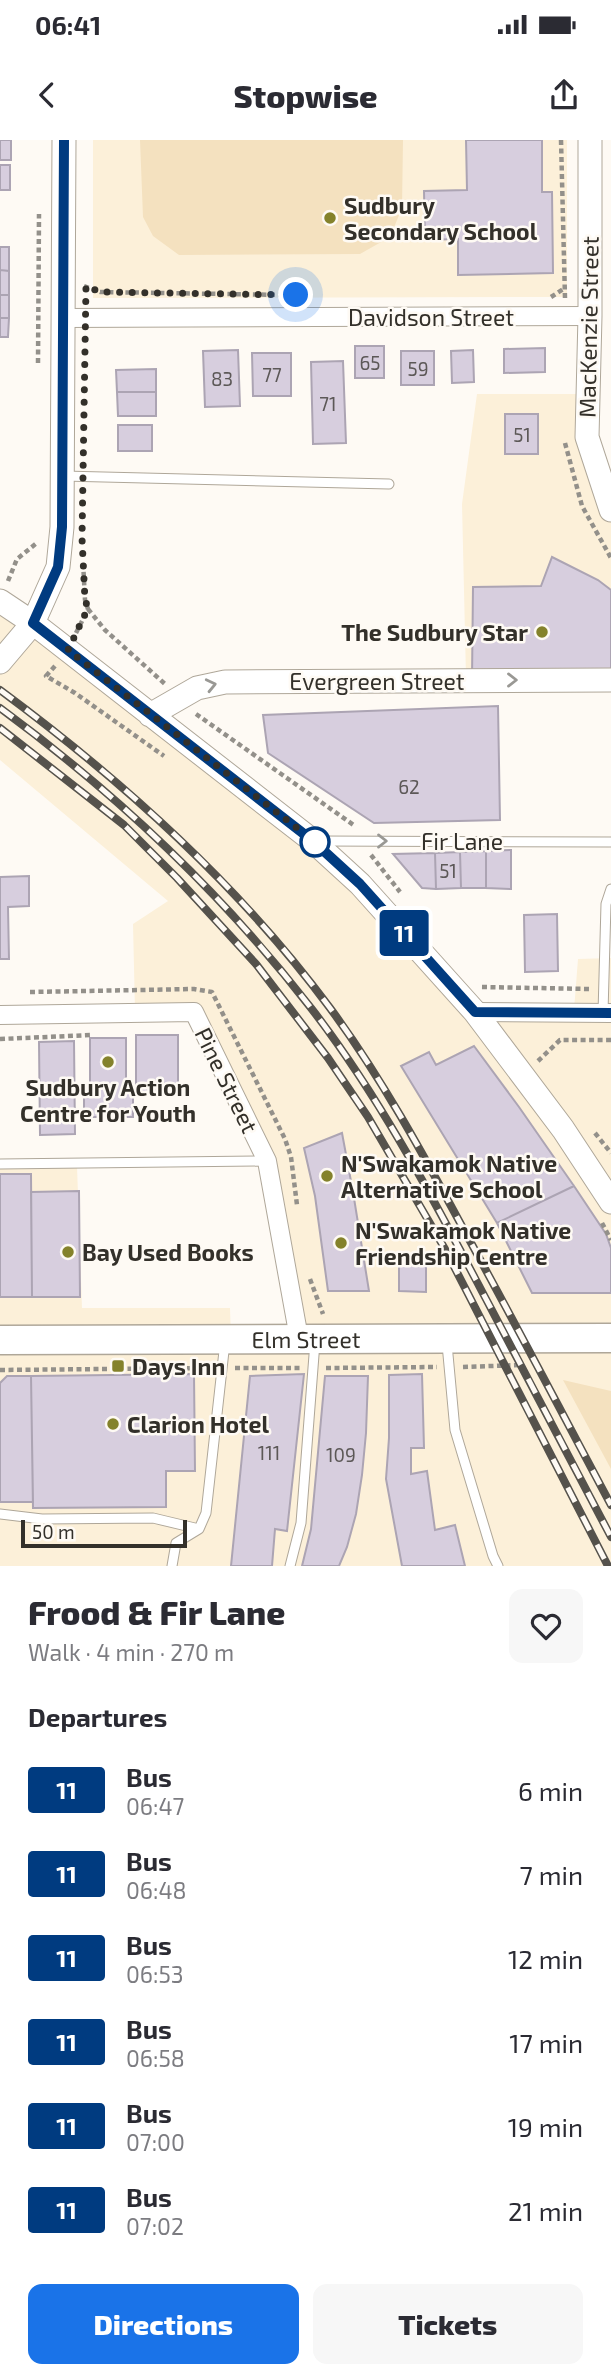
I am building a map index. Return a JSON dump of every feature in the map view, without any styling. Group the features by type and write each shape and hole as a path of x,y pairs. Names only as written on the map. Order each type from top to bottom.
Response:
{"main road":[{"name":"Elm Street","path":"0,1340 611,1338"}],"street":[{"path":"0,662 33,623 58,567 74,317 63,286 64,140"},
{"name":"MacKenzie Street","path":"590,140 587,437 611,510"},
{"name":"Davidson Street","path":"74,317 590,316"},
{"path":"2,595 33,623 313,841 360,884 475,1012 563,1129 608,1204"},
{"name":"Evergreen Street","path":"150,715 197,688 225,682 611,680"},
{"name":"Pine Street","path":"0,1015 194,1012 267,1161 307,1338"},
{"path":"475,1012 607,1013"}],"lane":[{"path":"63,476 389,484"},
{"name":"Fir Lane","path":"313,841 611,842"},
{"path":"607,1013 606,904 611,889"},
{"path":"0,1164 267,1161"},
{"path":"172,1566 176,1543 199,1529 206,1513 225,1338"},
{"path":"290,1566 301,1523 307,1338"},
{"path":"446,1338 455,1430 498,1566"},
{"path":"0,1514 42,1519 153,1518 199,1529"}],"path":[{"path":"38,365 39,207"},
{"path":"74,317 86,286 86,274"},
{"path":"38,287 86,286 100,292 296,295"},
{"path":"547,300 565,288"},
{"path":"2,595 18,559 40,540 42,533"},
{"path":"82,550 85,600 88,608 68,650 46,676 75,693 174,764"},
{"path":"0,1039 95,1035"},
{"path":"521,1074 560,1040 611,1040"},
{"path":"608,1204 611,1240"}],"shaded area":[{"name":"Sudbury Secondary School","path":"93,140 567,140 567,297 93,298"},
{"path":"140,140 403,140 402,208 390,237 360,254 179,255 153,236 143,217"},
{"path":"477,394 585,394 584,437 611,521 611,677 466,677 462,504"},
{"path":"0,605 309,844 470,1016 611,1016 611,1566 0,1566 0,1167 77,1166 82,1308 230,1308 231,1340 303,1335 269,1157 195,1010 135,1011 133,924 168,901 0,760"},
{"path":"611,958 611,1011 574,1010 578,959"},
{"path":"563,1380 611,1391 611,1469"}],"building":[{"path":"0,140 11,140 11,160 0,160"},
{"path":"466,140 542,140 542,192 552,192 553,273 458,275 458,239 425,240 424,191 467,190"},
{"path":"0,165 10,165 10,190 0,190"},
{"path":"0,247 9,247 9,271 0,270"},
{"path":"0,270 9,271 9,295 0,295"},
{"path":"0,295 9,295 9,318 0,318"},
{"path":"0,318 9,318 8,337 0,337"},
{"path":"355,346 384,346 384,378 355,378"},
{"path":"545,348 545,372 504,373 504,349"},
{"path":"238,350 240,406 205,407 203,351"},
{"path":"473,350 474,382 452,383 451,351"},
{"path":"401,351 434,351 434,385 401,385"},
{"path":"252,353 291,353 291,396 253,396"},
{"path":"343,361 346,443 313,444 311,362"},
{"path":"156,369 156,392 117,392 116,370"},
{"path":"117,392 156,392 156,416 118,416"},
{"path":"505,414 538,414 538,454 505,454"},
{"path":"118,425 152,425 152,451 118,451"},
{"name":"The Sudbury Star","path":"552,557 598,580 611,590 611,675 472,679 473,587 541,586"},
{"path":"498,706 500,820 374,823 268,753 263,715"},
{"path":"511,850 511,889 486,888 486,851"},
{"path":"486,851 486,888 461,888 460,852"},
{"path":"460,852 461,888 436,889 435,853"},
{"path":"435,853 436,889 422,888 393,854"},
{"path":"29,876 29,906 8,907 9,959 0,959 0,877"},
{"path":"557,914 558,971 525,972 524,915"},
{"path":"136,1035 178,1035 178,1095 136,1095"},
{"name":"Sudbury Action Centre for Youth","path":"90,1038 126,1038 126,1091 133,1091 133,1117 84,1117 84,1087 90,1087"},
{"path":"74,1041 75,1134 40,1135 39,1042"},
{"path":"474,1046 574,1186 497,1223 401,1066 429,1052 436,1065"},
{"name":"N'Swakamok Native Friendship Centre","path":"342,1133 369,1291 328,1291 315,1196 304,1148"},
{"path":"0,1174 31,1174 32,1297 0,1297"},
{"path":"574,1186 606,1234 611,1248 611,1293 532,1293 497,1223"},
{"path":"79,1191 80,1297 32,1297 31,1192"},
{"path":"399,1254 426,1255 426,1292 399,1291"},
{"name":"Clarion Hotel","path":"194,1374 195,1471 166,1471 166,1507 33,1508 31,1376"},
{"path":"304,1374 287,1531 275,1529 272,1566 231,1566 250,1376"},
{"path":"422,1374 424,1448 411,1448 411,1474 427,1471 435,1530 455,1525 465,1566 402,1566 386,1479 389,1375"},
{"path":"7,1376 31,1376 33,1502 0,1502 0,1383"},
{"path":"325,1376 368,1376 362,1475 356,1514 339,1566 302,1566 311,1529"}],"railway":[{"path":"0,690 91,761 177,837 257,919 330,1008 367,1061 417,1145 611,1505"},
{"path":"0,708 85,775 166,847 277,966 335,1040 379,1106 458,1245 611,1537"},
{"path":"0,728 124,825 177,878 256,964 328,1058 368,1117 445,1249 608,1566"}],"bus line":[{"name":"11","path":"64,140 62,527 58,567 33,623 313,841 360,884 475,1012 611,1013"}],"place":[{"name":"Sudbury Secondary School","path":"330,218"},
{"name":"The Sudbury Star","path":"542,632"},
{"name":"Sudbury Action Centre for Youth","path":"108,1062"},
{"name":"N'Swakamok Native Alternative School","path":"327,1176"},
{"name":"N'Swakamok Native Friendship Centre","path":"341,1243"},
{"name":"Bay Used Books","path":"68,1252"},
{"name":"Days Inn","path":"118,1366"},
{"name":"Clarion Hotel","path":"113,1424"}],"route":[{"path":"296,295 100,292 86,286 82,538 85,600 88,608 68,650 315,842"}]}
